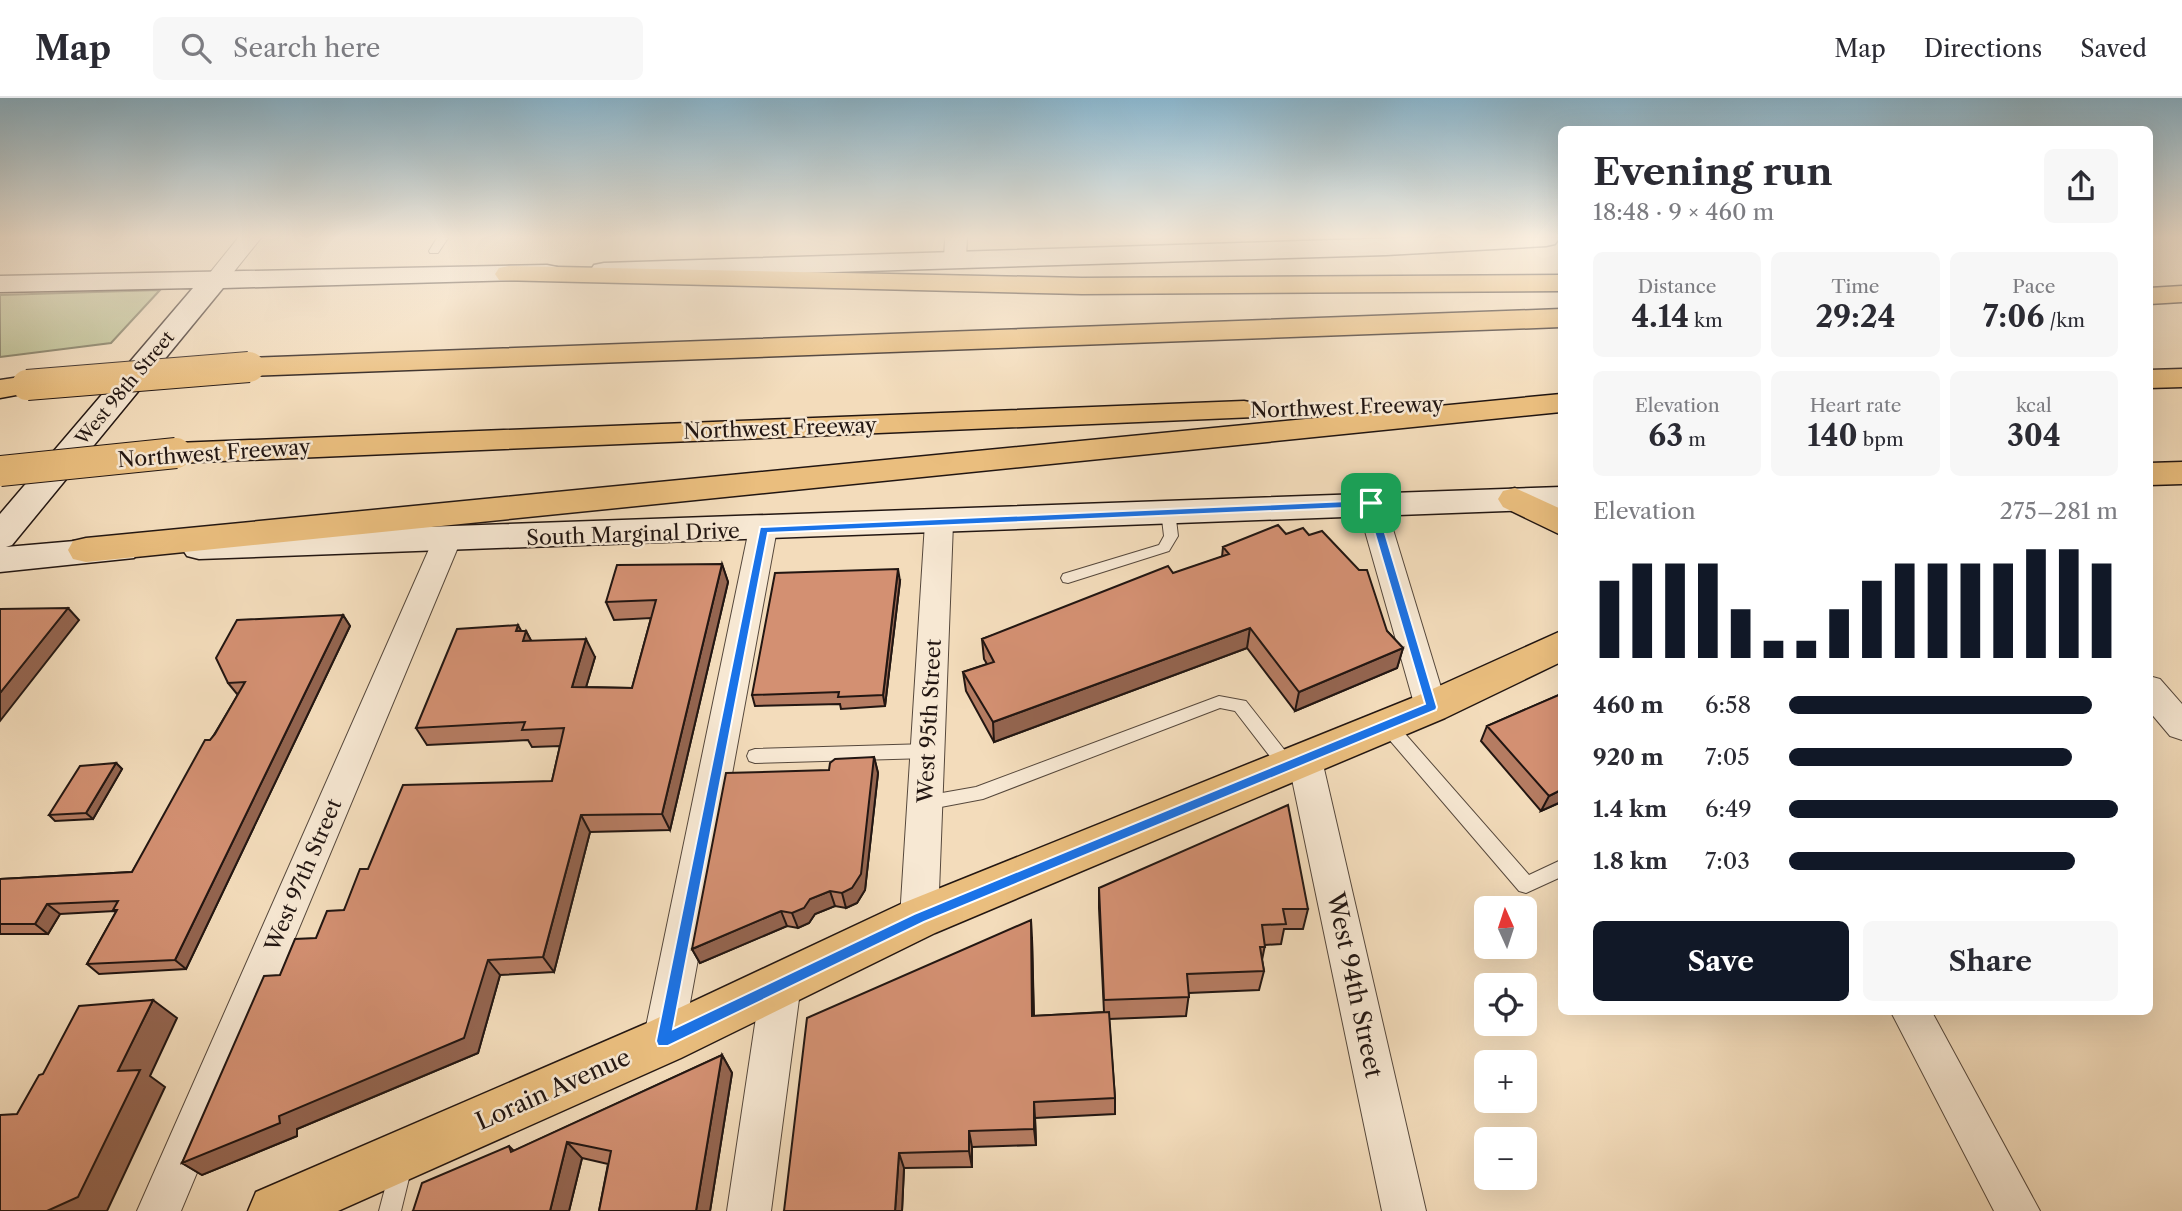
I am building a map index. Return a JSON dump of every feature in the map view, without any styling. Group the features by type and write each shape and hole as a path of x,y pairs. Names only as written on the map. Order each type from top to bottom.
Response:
{"main road":[{"path":"2153,294 2182,294"},
{"path":"13,387 249,366 1558,318"},
{"path":"2153,379 2182,378"},
{"path":"86,550 1558,401"},
{"name":"Northwest Freeway","path":"0,471 176,453 1558,401"},
{"path":"2153,474 2182,473"},
{"path":"1515,499 1558,521"},
{"name":"Lorain Avenue","path":"275,1211 663,1041 919,918 1297,764 1431,707 1558,646"}],"street":[{"name":"West 98th Street","path":"0,537 207,290"},
{"name":"South Marginal Drive","path":"0,560 86,550 939,523 1168,511 1558,498"},
{"path":"1371,503 1431,707"},
{"name":"West 95th Street","path":"919,918 939,523"},
{"path":"663,1041 763,529"},
{"name":"West 97th Street","path":"159,1211 447,540"},
{"path":"2153,693 2182,727"},
{"name":"West 94th Street","path":"1297,764 1404,1211"},
{"path":"749,1211 781,985"},
{"path":"1913,1015 2018,1211"}],"lane":[{"path":"1068,578 1164,548 1171,536 1168,511"},
{"path":"925,803 977,794 1219,702 1240,705 1297,764"},
{"path":"1387,725 1526,885 1558,869"},
{"path":"755,756 928,751"},
{"path":"390,1211 404,1154"}],"green space":[{"path":"160,290 111,343 0,357 0,295"}],"building":[{"path":"1278,525 1286,534 1303,528 1309,535 1322,531 1359,570 1367,570 1387,631 1403,648 1299,692 1250,628 993,722 963,672 994,662 982,639 1168,566 1173,573 1229,554 1223,547"},
{"path":"722,564 662,814 581,815 543,957 488,960 464,1038 279,1116 280,1123 182,1163 264,976 280,975 295,939 316,938 327,911 344,910 360,869 368,869 403,785 552,781 564,728 522,730 525,722 416,728 457,629 518,625 516,631 526,631 523,641 586,639 572,687 632,688 656,600 606,602 617,565"},
{"path":"898,569 883,695 838,697 839,692 752,695 775,573"},
{"path":"68,608 0,693 0,609"},
{"path":"343,615 175,960 87,964 117,910 113,910 118,901 47,904 35,924 0,924 0,879 132,872 205,740 210,740 215,734 245,682 228,683 216,658 237,620"},
{"path":"1558,695 1558,792 1549,796 1487,726"},
{"path":"874,757 861,874 852,888 842,893 830,891 810,899 804,908 792,913 781,911 692,949 726,773 829,770 830,763 835,759"},
{"path":"116,763 86,813 49,815 80,766"},
{"path":"1288,805 1308,909 1283,909 1286,924 1262,925 1265,947 1260,947 1264,971 1187,974 1189,997 1104,1000 1099,888"},
{"path":"1031,920 1032,1016 1109,1012 1115,1098 1034,1102 1034,1129 969,1131 969,1151 899,1153 895,1211 784,1211 807,1018"},
{"path":"153,1000 118,1071 140,1070 78,1197 47,1211 0,1211 0,1115 17,1114 39,1075 43,1074 79,1006"},
{"path":"722,1055 696,1211 599,1211 611,1151 567,1142 550,1211 413,1211 422,1183 509,1146 511,1152"}],"route":[{"path":"1371,503 1381,545 1431,707 919,918 663,1041 763,529 1371,503"}]}
